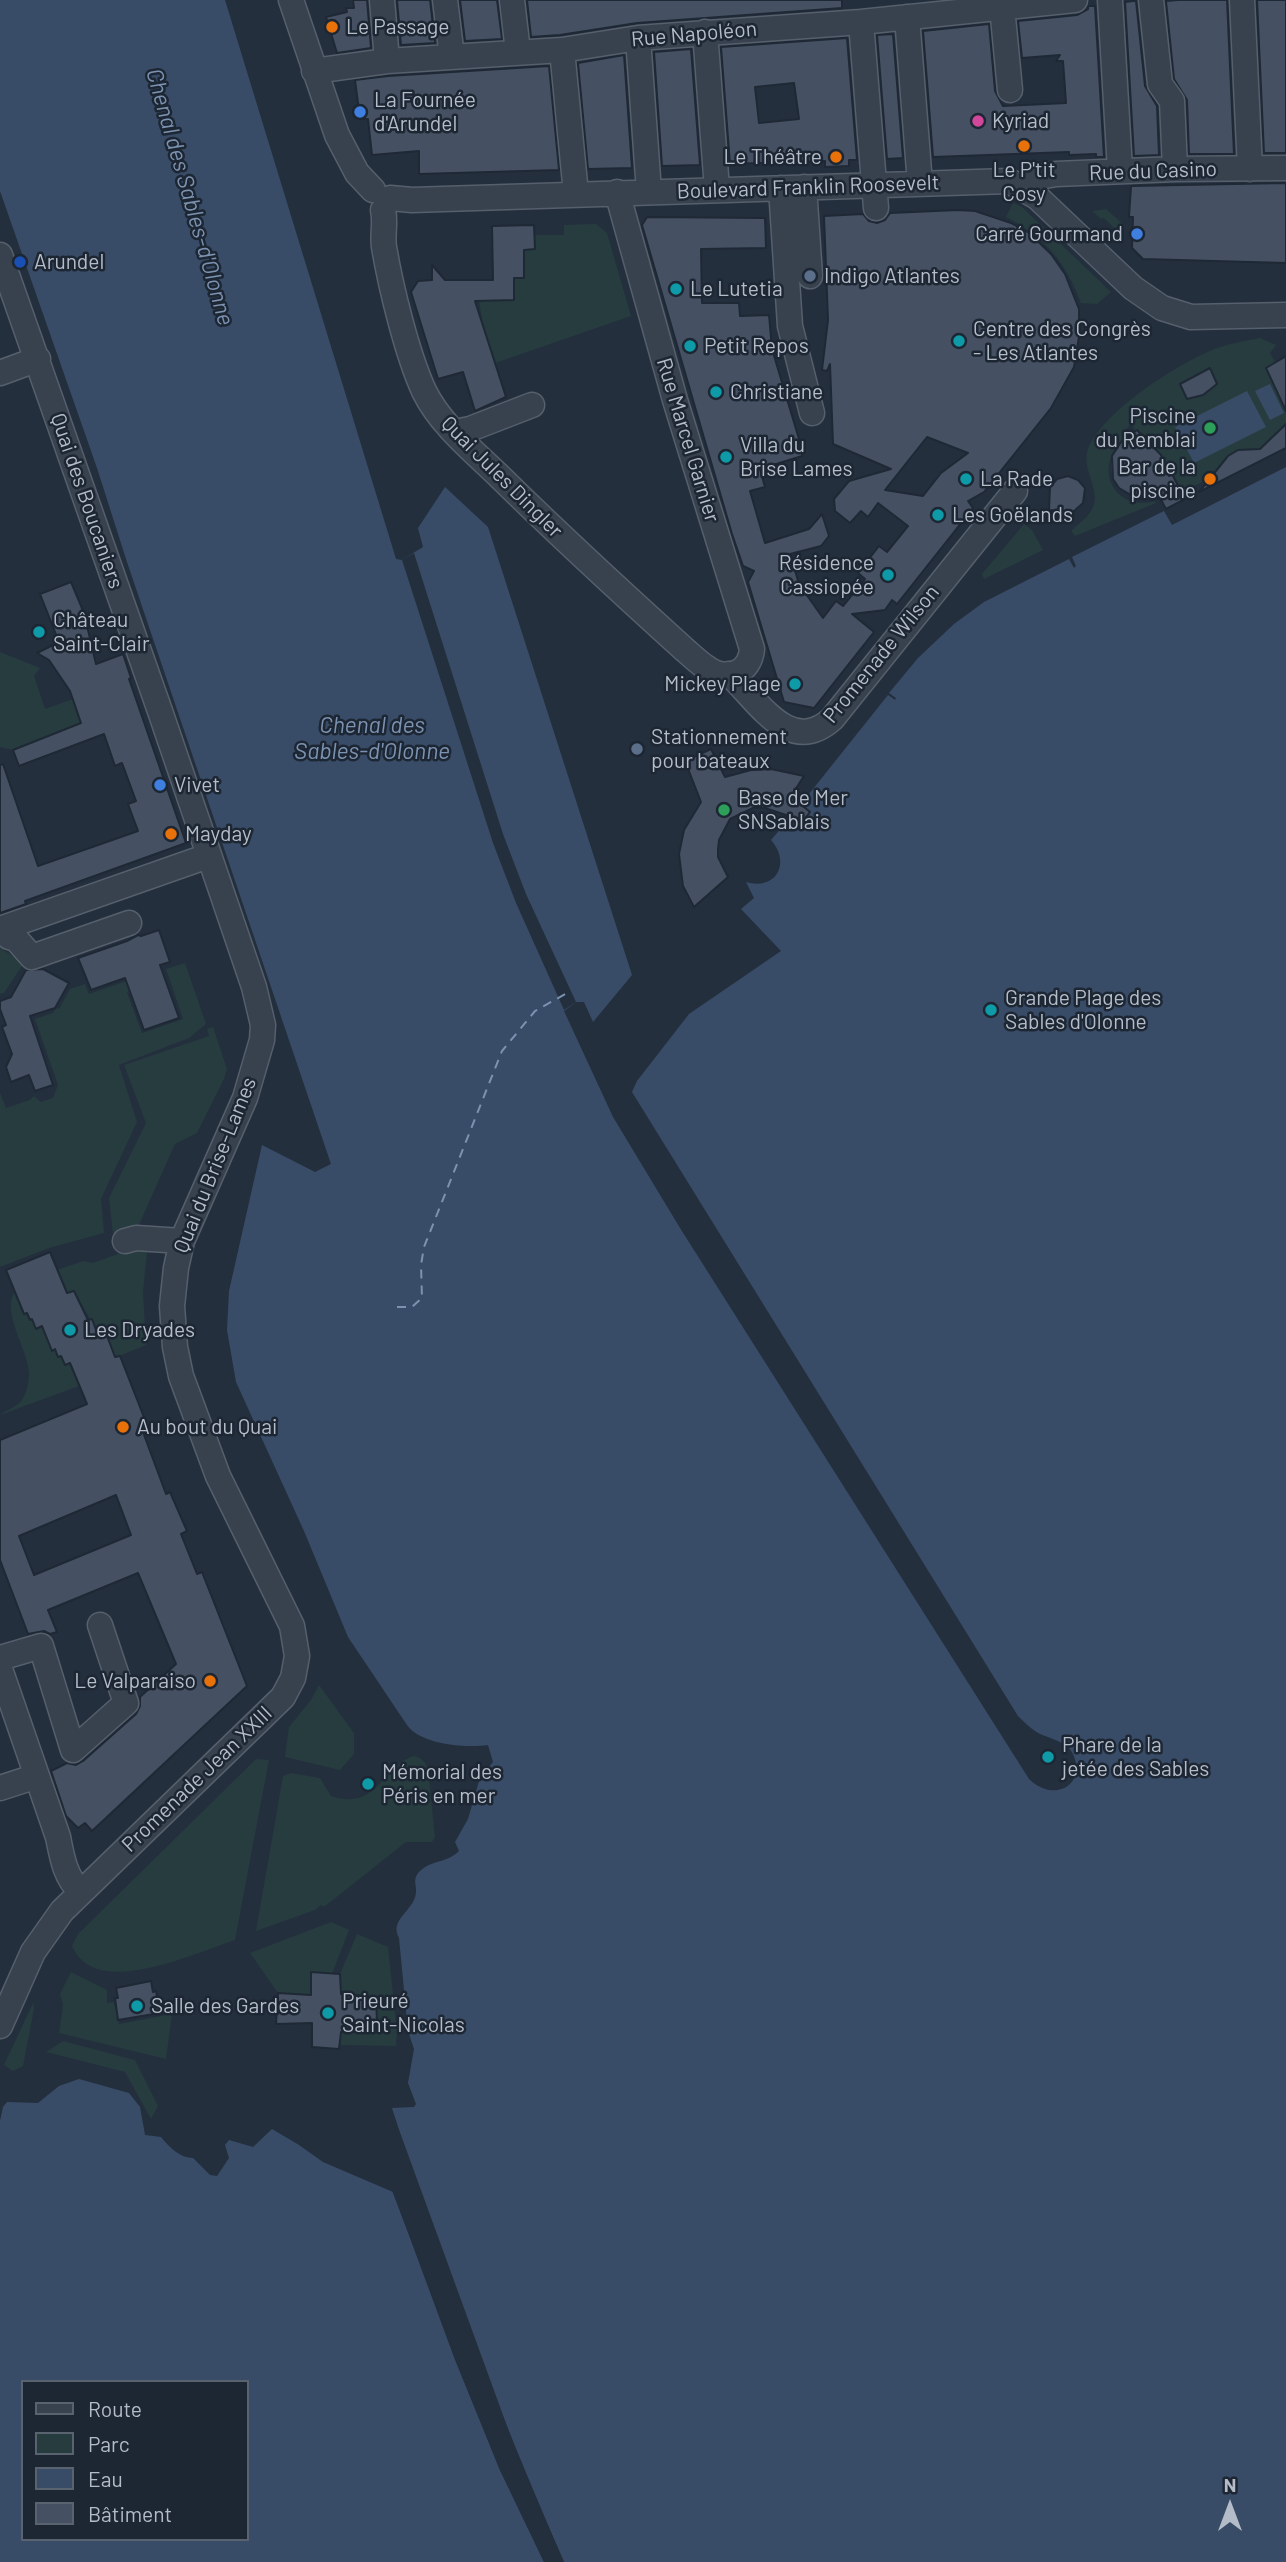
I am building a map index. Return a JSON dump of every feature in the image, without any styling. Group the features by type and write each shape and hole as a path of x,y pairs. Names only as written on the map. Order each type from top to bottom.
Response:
{"street":[{"path":"291,0 344,151 357,173 382,200"},
{"path":"382,0 387,61"},
{"path":"445,0 452,57"},
{"path":"512,0 518,52"},
{"name":"Rue Napoléon","path":"314,71 387,61 562,50 638,38 850,15 906,17 1075,0"},
{"path":"1110,0 1120,170"},
{"path":"1151,0 1160,84 1172,101 1175,169"},
{"path":"1242,0 1250,169"},
{"path":"1002,7 1010,90"},
{"path":"850,15 876,197"},
{"path":"906,17 920,184"},
{"path":"705,32 717,189"},
{"path":"638,38 649,192"},
{"path":"562,50 576,194"},
{"name":"Rue du Casino","path":"1024,187 1039,177 1120,170 1286,168"},
{"name":"Boulevard Franklin Roosevelt","path":"382,200 793,187 876,197 920,184 1009,181 1024,187 1037,197 1149,301 1177,315 1209,318 1286,315"},
{"path":"793,187 810,276"},
{"path":"793,187 790,326 812,413"},
{"name":"Rue Marcel Garnier","path":"617,192 668,374 752,649 751,660 746,668 729,674"},
{"name":"Quai Jules Dingler","path":"382,200 387,264 411,356 425,392 454,432 527,504 685,650 707,669 729,674"},
{"name":"Quai des Boucaniers","path":"1,263 38,359 254,987"},
{"path":"0,373 38,359"},
{"path":"454,432 470,429 532,405"},
{"name":"Promenade Wilson","path":"729,674 781,725 801,732 813,732 822,727 832,719 1014,491"},
{"path":"129,923 32,957 16,939 9,937 3,928 208,856"},
{"name":"Quai du Brise-Lames","path":"254,987 263,1025 262,1040 245,1098 182,1241 172,1306 175,1347 181,1376 218,1476 286,1610 296,1640 297,1656"},
{"path":"125,1241 136,1238 182,1241"},
{"path":"0,1658 41,1646 73,1749 126,1703 100,1625"},
{"name":"Promenade Jean XXIII","path":"0,2025 33,1952 62,1911 283,1697 293,1678 297,1656"},
{"path":"0,1669 67,1872 71,1882 80,1891"},
{"path":"0,1788 37,1776"}],"green space":[{"path":"1013,203 1022,207 1111,292 1097,304 1081,303 1061,263 1052,252 1032,233 1006,217"},
{"path":"1106,209 1124,225 1121,238 1113,232 1114,228 1104,218 1101,219 1092,211"},
{"path":"596,224 607,233 631,316 495,363 483,326 479,301 514,300 514,278 524,278 514,250 534,249 534,235 564,235 564,225"},
{"name":"Piscine du Remblai","path":"1260,338 1276,345 1270,353 1275,362 1286,356 1286,448 1206,489 1202,482 1176,496 1179,502 1166,509 1159,496 1136,497 1127,493 1113,477 1112,457 1118,446 1136,432 1131,423 1125,431 1127,436 1116,447 1110,459 1111,483 1127,500 1156,503 1075,536 1071,531 1089,514 1095,500 1087,464 1088,449 1108,420 1142,391 1197,357 1224,346"},
{"path":"1024,524 1032,530 1043,550 984,579 982,574"},
{"path":"0,652 40,668 34,676 45,709 73,699 127,705 13,750 0,747"},
{"path":"0,948 24,963 4,993 0,994"},
{"path":"185,963 206,1024 189,1038 119,1065 137,1122 101,1199 104,1233 49,1248 0,1267 0,1093 6,1108 30,1100 34,1096 41,1102 53,1098 58,1085 35,1019 59,1009 70,989 85,984 89,994 129,980 133,990 127,992 142,1033 183,1019 166,969"},
{"path":"213,1027 227,1069 224,1079 197,1133 175,1144 138,1227 113,1234 109,1198 146,1123 124,1065 209,1036 207,1029"},
{"path":"129,1250 147,1252 143,1292 146,1345 114,1358 104,1328 96,1330 74,1291 67,1293 57,1270 83,1261 93,1263"},
{"path":"15,1292 24,1314 27,1313 30,1320 42,1326 52,1350 55,1349 65,1365 70,1363 79,1386 0,1415 22,1400 29,1374 11,1310 11,1300"},
{"path":"319,1685 354,1733 354,1754 340,1770 285,1757 289,1727 311,1700"},
{"path":"413,1756 422,1760 428,1769 435,1837 432,1842 406,1842 324,1907 321,1905 315,1910 256,1931 283,1776 291,1773 320,1778 331,1796 359,1798 369,1793 393,1769"},
{"path":"256,1759 269,1760 235,1940 178,1960 133,1971 113,1972 95,1968 80,1958 72,1946 78,1934"},
{"path":"331,1922 349,1930 332,1974 312,1995 278,1993 250,1953"},
{"path":"357,1934 388,1947 397,2032 396,2046 340,2045 339,2030 347,2023 380,2023 377,2021 376,1996 341,1996 340,1974"},
{"path":"71,1972 107,1990 107,2003 114,2002 119,2024 172,2014 166,2059 59,2033 63,2005 60,1994"},
{"path":"33,2003 23,2066 13,2071 4,2065"},
{"path":"63,2041 135,2060 158,2106 151,2119 125,2072 46,2052"}],"water":[{"name":"Chenal des Sables-d'Olonne","path":"0,0 225,0 396,559 402,560 423,547 418,528 445,487 488,527 632,975 593,1022 584,1002 576,1002 564,1011 613,1117 680,1228 1029,1779 1048,1790 1065,1788 1072,1782 1076,1765 1073,1754 1062,1743 1035,1731 1018,1716 632,1092 637,1081 689,1014 781,951 741,909 754,898 746,882 766,882 778,873 780,857 771,840 790,818 800,825 801,804 888,695 895,700 889,693 918,658 954,624 984,602 1069,559 1074,568 1076,566 1072,557 1164,511 1172,525 1286,467 1286,2562 564,2562 472,2337 392,2108 414,2107 416,2104 408,2083 414,2049 408,2031 397,1925 414,1899 415,1880 419,1872 459,1851 455,1842 468,1819 480,1778 493,1762 488,1745 445,1744 422,1737 407,1725 348,1637 304,1531 236,1382 227,1330 229,1291 262,1145 315,1172 331,1164 97,468 0,191"},
{"path":"1270,384 1284,413 1270,420 1255,391"},
{"path":"1247,391 1266,427 1194,463 1175,427"},
{"path":"79,2079 129,2093 140,2107 145,2135 161,2137 179,2154 193,2158 210,2175 217,2176 229,2158 225,2145 229,2140 253,2147 272,2129 323,2162 393,2192 455,2360 499,2468 544,2562 0,2562 0,2121 7,2102 38,2103 59,2086"}],"pier":[{"path":"414,553 503,834 526,894 576,1002 564,1010 516,903 493,843 402,560"},
{"path":"390,2105 519,2459 564,2562 561,2562 488,2391 410,2177 388,2109"},
{"path":"391,2188 396,2191 458,2358 502,2466 548,2562 544,2562 499,2468"}],"building":[{"path":"353,0 367,0 371,48 337,53 326,17 347,12 346,8 354,8"},
{"path":"397,0 430,0 435,43 401,45"},
{"path":"460,0 497,0 502,39 465,41"},
{"path":"527,0 842,0 842,8 637,23 531,37"},
{"path":"1227,0 1234,154 1189,154 1187,100 1174,79 1166,1"},
{"path":"1257,0 1286,0 1286,153 1264,153"},
{"path":"1136,1 1145,86 1157,106 1159,155 1134,156 1125,2"},
{"path":"1088,6 1095,6 1104,157 1096,157 1096,154 1069,155 1069,152 933,157 923,31 989,24 995,91 1003,106 1066,103 1063,61 1056,61 1060,55 1022,58 1018,21 1077,15 1088,9"},
{"path":"893,34 903,158 887,159 877,35"},
{"path":"847,38 857,160 849,160 849,166 825,167 825,161 730,164 721,47","holes":["794,83 799,119 759,123 755,87"]},
{"path":"691,49 700,165 662,166 654,52"},
{"path":"624,55 632,168 588,169 578,63"},
{"path":"549,66 559,170 419,174 419,151 372,155 368,119 360,119 355,80"},
{"path":"1286,183 1286,263 1143,259 1132,248 1133,217 1129,217 1131,186"},
{"path":"975,211 1011,223 1029,233 1051,254 1065,274 1079,309 1079,337 1074,367 1051,408 984,492 968,501 973,508 897,604 892,600 885,610 852,614 874,632 814,708 784,702 748,582 754,571 743,566 732,534 642,225 647,217 765,218 766,248 701,249 702,303 739,303 740,316 769,315 772,349 802,456 760,469 765,487 750,491 765,543 809,529 822,514 829,536 821,546 790,554 799,584 823,618 836,601 843,606 865,579 858,573 879,546 887,552 908,526 878,503 868,517 861,511 850,523 835,511 834,499 849,481 891,469 833,444 830,364 827,371 822,370 828,320 824,216 863,214 869,221 877,223 885,220 890,213","holes":["927,437 968,453 941,473 923,496 885,490"]},
{"path":"534,225 535,249 524,250 524,278 514,278 514,300 475,301 506,397 475,411 463,372 438,379 411,292 418,281 432,280 432,265 445,280 493,280 492,226"},
{"path":"1286,356 1286,411 1266,368"},
{"path":"1210,368 1217,384 1203,395 1187,399 1180,384"},
{"path":"1286,424 1286,448 1199,492 1228,456 1238,450 1260,449"},
{"path":"1137,430 1161,455 1169,476 1172,474 1185,499 1166,509 1160,498 1138,499 1119,488 1113,479 1112,456 1121,442"},
{"path":"1068,476 1078,480 1085,488 1083,503 1073,512 1049,510 1050,487 1057,479"},
{"path":"71,582 84,613 96,664 123,654 131,678 129,679 186,843 25,901 26,904 0,913 0,765 3,764 38,866 138,831 128,804 136,801 122,763 115,766 104,734 19,766 13,750 81,723 70,691 49,660 37,653 59,642 40,594"},
{"path":"711,749 725,777 751,770 771,769 804,776 791,796 810,812 800,825 786,815 765,808 753,808 730,819 719,840 718,849 718,857 728,877 694,907 683,886 679,854 684,830 701,802 685,761"},
{"path":"159,930 170,962 160,965 179,1018 144,1030 125,978 91,990 78,958 138,935"},
{"path":"43,969 69,983 55,1008 30,1016 53,1085 35,1091 29,1075 11,1082 6,1067 12,1054 2,1027 6,1025 0,1001 11,997 26,970"},
{"path":"50,1252 67,1293 74,1291 96,1330 104,1328 115,1357 120,1356 149,1430 143,1432 166,1494 170,1492 187,1531 181,1534 197,1574 202,1572 247,1686 92,1831 85,1823 78,1828 66,1816 51,1771 67,1763 76,1765 83,1761 136,1714 140,1697 176,1664 138,1573 48,1610 57,1632 28,1634 0,1560 0,1440 87,1404 70,1363 65,1365 55,1349 52,1351 42,1326 36,1329 32,1319 30,1320 27,1313 24,1314 6,1270","holes":["116,1495 131,1535 34,1575 19,1536"]},
{"name":"Prieuré Saint-Nicolas","path":"311,1972 340,1974 341,1994 376,1997 377,2023 351,2023 347,2031 341,2032 339,2049 312,2047 312,2023 276,2024 278,1993 311,1995"},
{"name":"Salle des Gardes","path":"151,1981 153,1992 156,1991 160,2013 118,2020 116,1988"}],"ferry route":[{"path":"397,1307 412,1307 422,1298 421,1265 424,1247 502,1051 535,1011 569,990"}],"place":[{"name":"Le Passage","path":"332,27"},
{"name":"La Fournée d'Arundel","path":"360,112"},
{"name":"Kyriad","path":"978,121"},
{"name":"Le P'tit Cosy","path":"1024,146"},
{"name":"Le Théâtre","path":"836,157"},
{"name":"Carré Gourmand","path":"1137,234"},
{"name":"Arundel","path":"20,262"},
{"name":"Indigo Atlantes","path":"810,276"},
{"name":"Le Lutetia","path":"676,289"},
{"name":"Centre des Congrès - Les Atlantes","path":"959,341"},
{"name":"Petit Repos","path":"690,346"},
{"name":"Christiane","path":"716,392"},
{"name":"Piscine du Remblai","path":"1210,428"},
{"name":"Villa du Brise Lames","path":"726,457"},
{"name":"La Rade","path":"966,479"},
{"name":"Bar de la piscine","path":"1210,479"},
{"name":"Les Goëlands","path":"938,515"},
{"name":"Résidence Cassiopée","path":"888,575"},
{"name":"Château Saint-Clair","path":"39,632"},
{"name":"Mickey Plage","path":"795,684"},
{"name":"Stationnement pour bateaux","path":"637,749"},
{"name":"Vivet","path":"160,785"},
{"name":"Base de Mer SNSablais","path":"724,810"},
{"name":"Mayday","path":"171,834"},
{"name":"Grande Plage des Sables d'Olonne","path":"991,1010"},
{"name":"Les Dryades","path":"70,1330"},
{"name":"Au bout du Quai","path":"123,1427"},
{"name":"Le Valparaiso","path":"210,1681"},
{"name":"Phare de la jetée des Sables","path":"1048,1757"},
{"name":"Mémorial des Péris en mer","path":"368,1784"},
{"name":"Salle des Gardes","path":"137,2006"},
{"name":"Prieuré Saint-Nicolas","path":"328,2013"}]}
